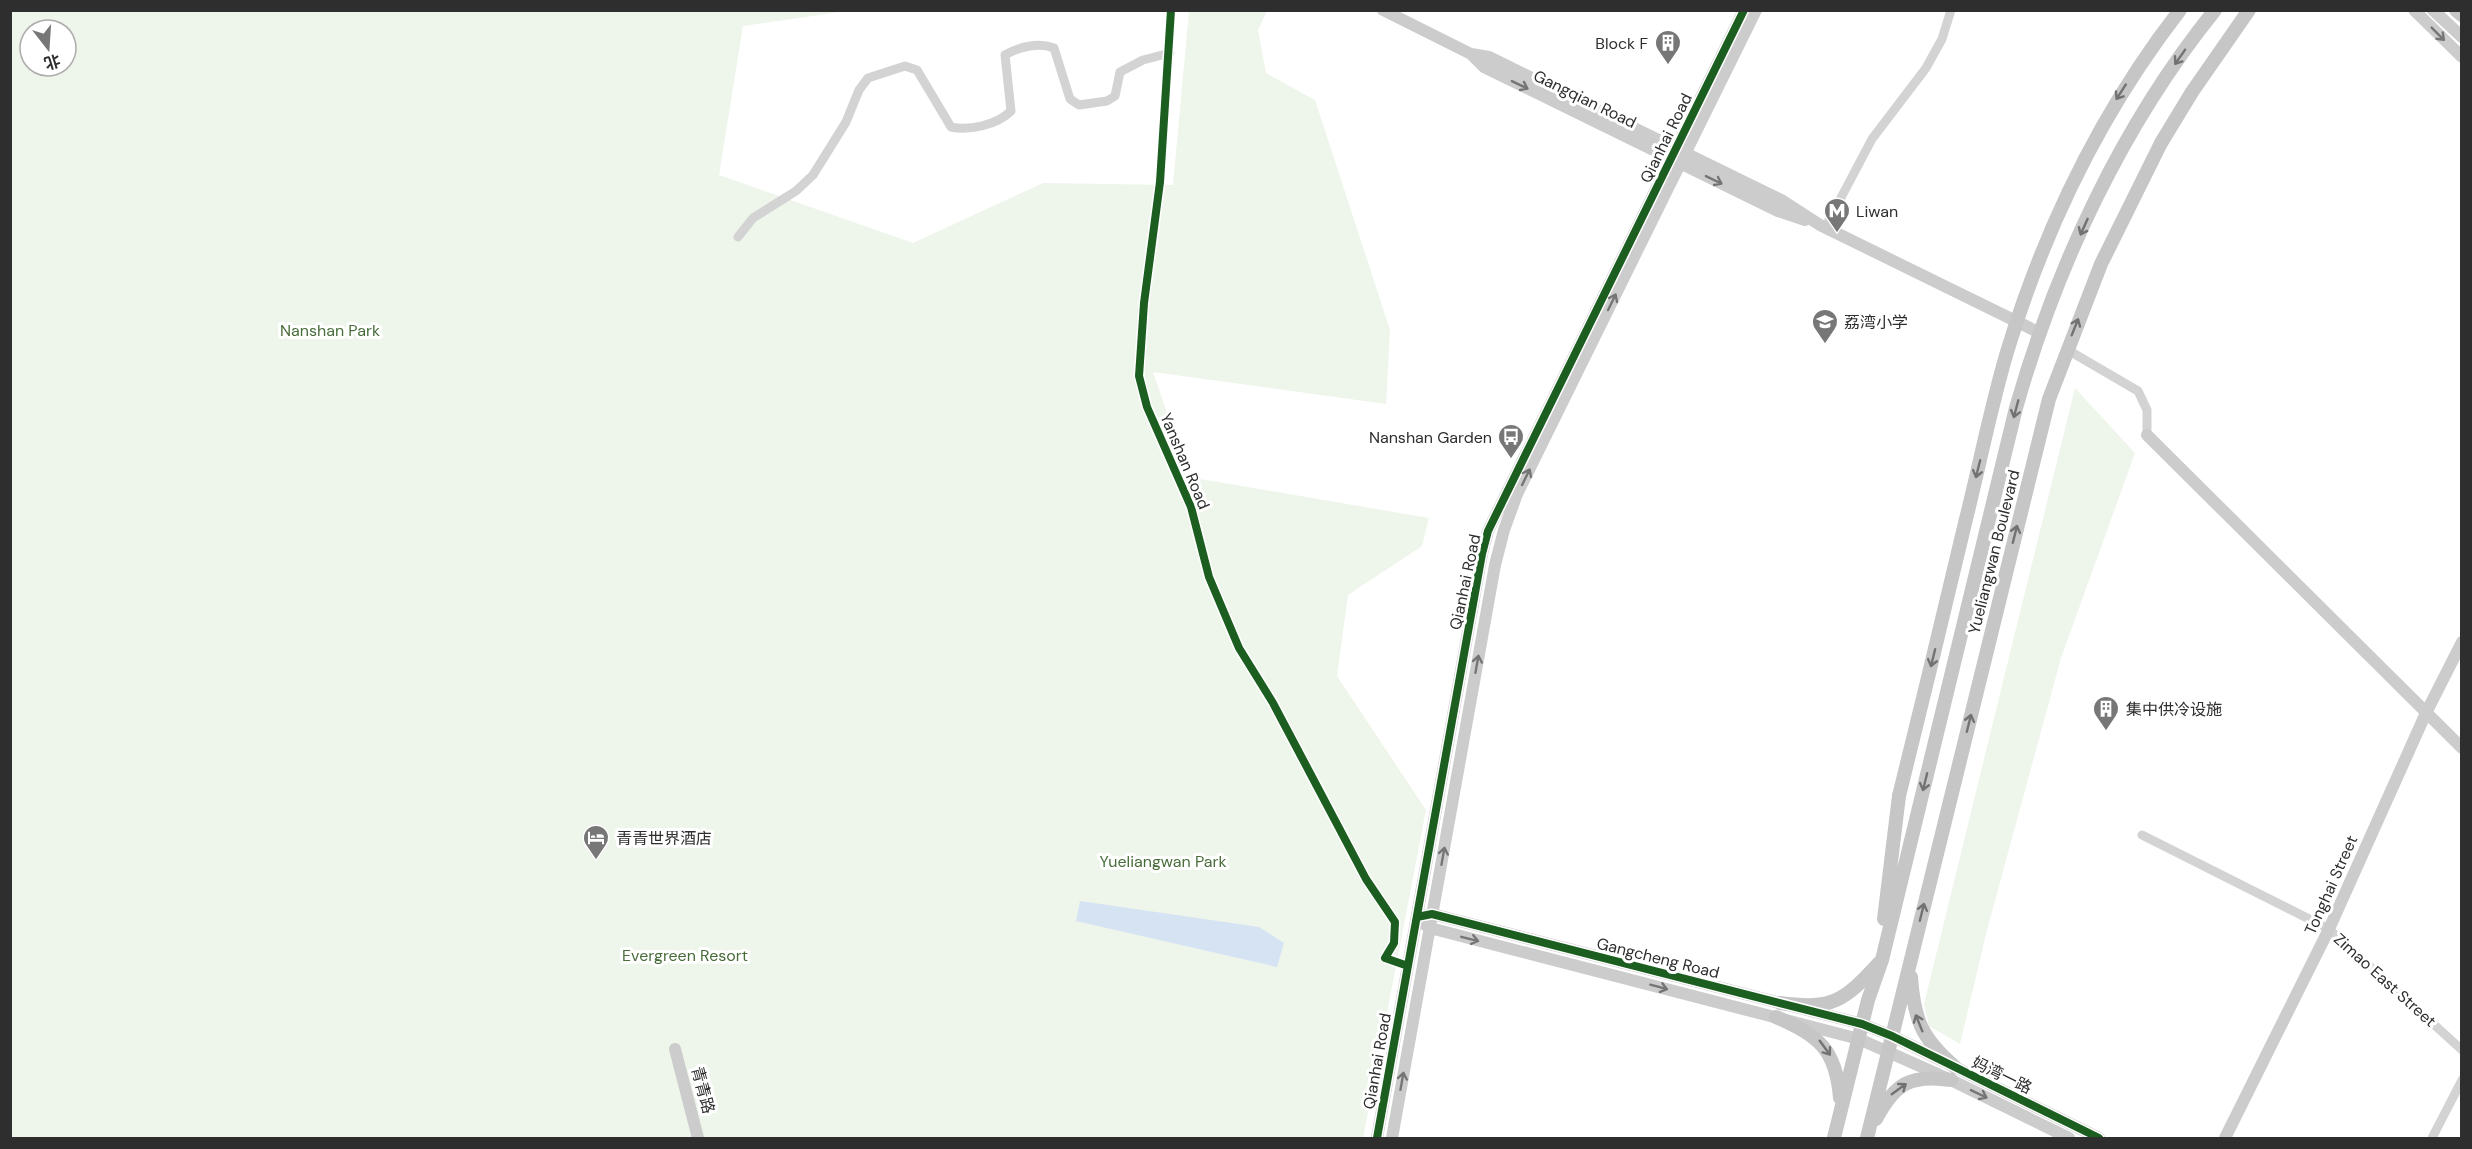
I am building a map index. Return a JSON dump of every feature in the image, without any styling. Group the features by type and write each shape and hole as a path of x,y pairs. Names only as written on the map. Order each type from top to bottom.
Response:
{"main road":[{"path":"1885,944 1883,922 1899,796 2001,376 2031,281 2050,230 2093,139 2136,70 2180,10"},
{"name":"Yueliangwan Boulevard","path":"1834,1138 1862,1024 1882,960 2016,408 2040,333 2110,172 2179,58 2215,10"},
{"name":"Yueliangwan Boulevard","path":"1867,1136 2049,399 2066,349 2101,264 2161,144 2192,92 2248,10"},
{"path":"2456,10 2462,15"},
{"path":"1867,1136 1890,1095 1900,1087 1915,1079 1953,1074 1918,1024 1912,996 1912,953"},
{"path":"1780,1003 1816,1005 1845,997 1882,960"},
{"path":"1776,1017 1805,1030 1826,1048 1837,1077 1840,1097 1838,1121"}],"street":[{"name":"Yanshan Road","path":"1171,10 1160,182 1139,376 1147,407 1191,507 1209,577 1239,648 1273,703 1366,879 1395,922 1394,943 1385,958 1408,966"},
{"name":"Gangqian Road","path":"1383,10 1471,54 1489,57 1678,156 1783,201 1822,226 2040,333"},
{"name":"Qianhai Road","path":"1392,1138 1495,565 1508,518 1744,10"},
{"name":"Qianhai Road","path":"1377,1138 1488,531 1678,156 1756,10"},
{"path":"1822,226 1872,139 1926,68 1942,39 1950,10"},
{"path":"2414,10 2462,57"},
{"path":"2433,10 2462,37"},
{"path":"738,237 753,218 796,191 813,175 846,122 859,90 868,78 905,66 917,70 951,127 963,129 1003,119 1011,111 1005,56 1016,49 1044,44 1054,48 1070,99 1079,105 1107,101 1114,96 1120,72 1143,60 1170,53"},
{"path":"2066,349 2138,391 2147,410 2147,435 2462,748"},
{"name":"Tonghai Street","path":"2226,1138 2329,929 2426,713 2462,642"},
{"name":"Zimao East Street","path":"2142,835 2329,929 2462,1050"},
{"name":"Gangcheng Road","path":"1417,917 1432,914 1862,1024 1892,1036"},
{"name":"Gangcheng Road","path":"1417,917 1430,928 1858,1039 1888,1051"},
{"name":"妈湾一路","path":"1892,1036 1953,1074 2069,1138"},
{"name":"青青路","path":"675,1049 698,1138"},
{"name":"妈湾一路","path":"1888,1051 1953,1074 2100,1138"},
{"path":"2432,1138 2462,1080"}],"green space":[{"path":"10,11 847,11 743,26 719,175 913,243 1043,183 1173,185 1189,11 1267,11 1258,30 1266,73 1315,100 1390,330 1386,404 1153,372 1189,477 1429,518 1422,546 1348,595 1337,676 1426,810 1363,1138 11,1138"},
{"path":"2075,388 2135,453 2061,658 1987,930 1960,1044 1929,1026 1924,1004"}],"water":[{"path":"1080,901 1259,927 1284,943 1277,967 1076,921"}],"cycle path":[{"path":"1171,10 1160,182 1144,303 1139,376 1147,407 1191,507 1209,577 1239,648 1273,703 1366,879 1395,922 1394,943 1385,958 1408,966"},
{"path":"1377,1138 1488,531 1744,10"},
{"path":"1417,917 1432,914 1862,1024 1892,1036 2099,1138"}],"place":[{"name":"Block F","path":"1668,66"},
{"name":"Liwan","path":"1837,234"},
{"name":"荔湾小学","path":"1825,345"},
{"name":"Nanshan Garden","path":"1511,460"},
{"name":"集中供冷设施","path":"2106,732"},
{"name":"青青世界酒店","path":"596,861"}],"park label":[{"name":"Nanshan Park","path":"330,330"},
{"name":"Yueliangwan Park","path":"1163,861"},
{"name":"Evergreen Resort","path":"685,955"}]}
